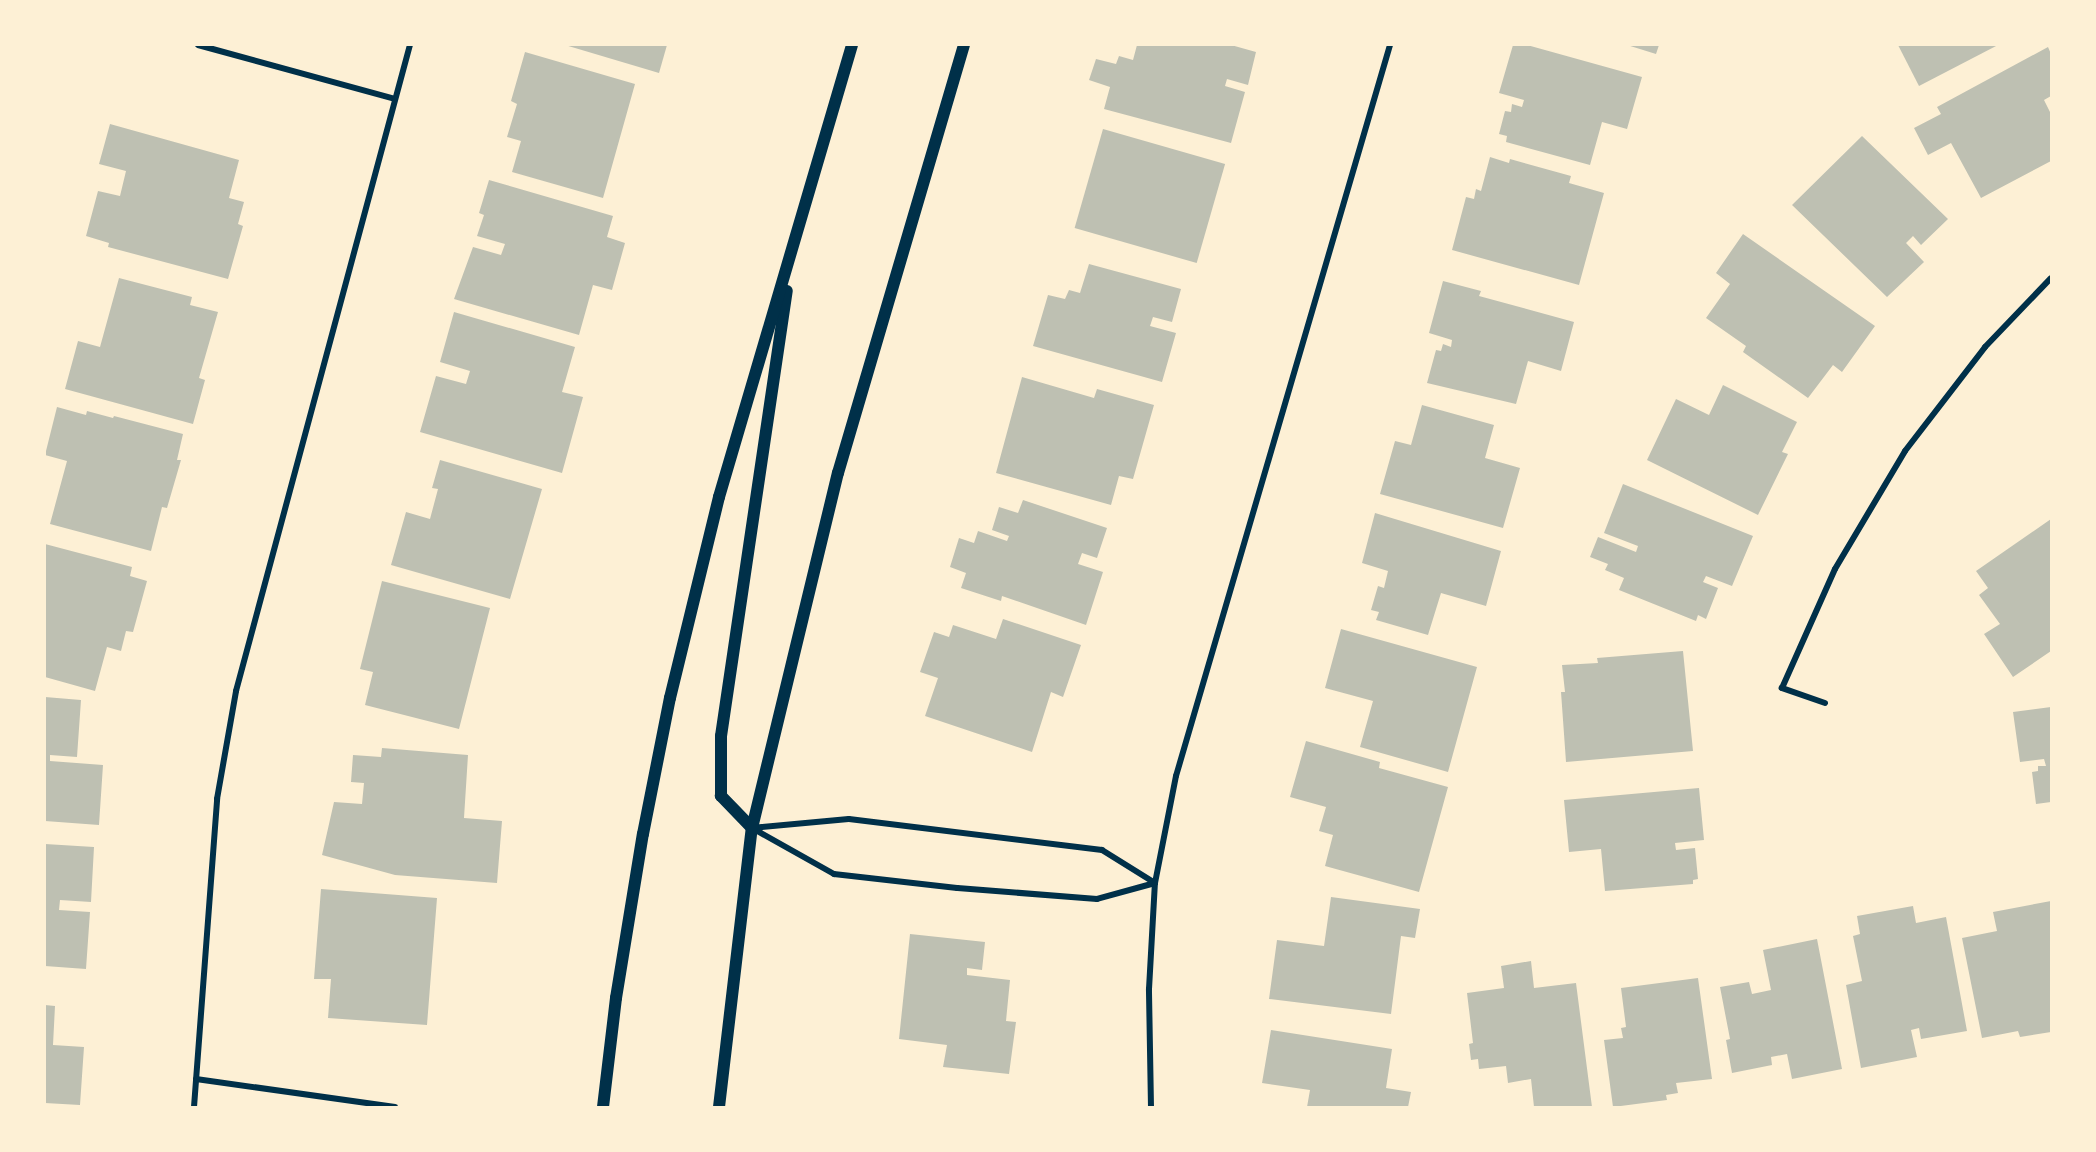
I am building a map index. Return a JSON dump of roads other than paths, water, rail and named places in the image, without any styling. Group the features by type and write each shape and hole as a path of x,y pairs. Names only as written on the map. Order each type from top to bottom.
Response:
{"main road":[{"path":"603,1107 624,951 643,834 670,698 719,496 852,45"},
{"path":"719,1107 752,828 838,473 964,45"},
{"path":"752,828 721,796 720,736 794,245"}],"street":[{"path":"198,45 395,99"},
{"path":"194,1107 217,799 236,691 410,45"},
{"path":"1151,1107 1149,989 1155,883 1176,776 1390,45"},
{"path":"1825,703 1782,688 1835,569 1905,451 1985,347 2051,278"},
{"path":"752,828 849,819 1102,850 1155,883"},
{"path":"752,828 834,874 957,888 1097,899 1155,883"},
{"path":"196,1079 394,1107"}]}
